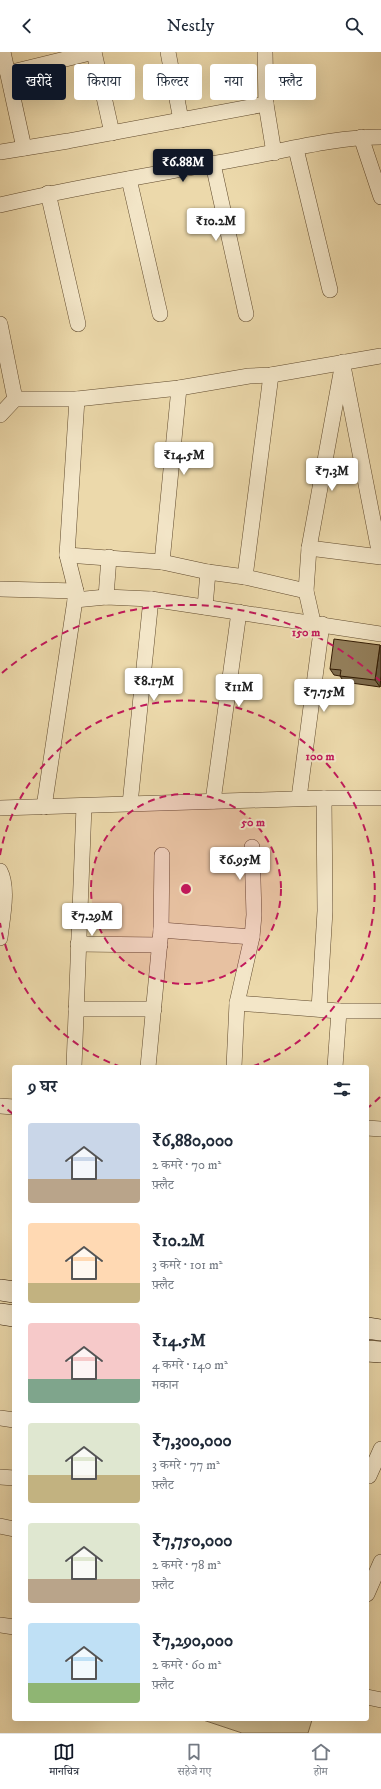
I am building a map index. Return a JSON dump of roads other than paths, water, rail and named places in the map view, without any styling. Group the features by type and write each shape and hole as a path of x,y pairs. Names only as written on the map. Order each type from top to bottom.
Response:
{"street":[{"path":"3,52 24,148"},
{"path":"8,73 94,52 112,133"},
{"path":"168,52 181,120"},
{"path":"265,52 266,104 274,153"},
{"path":"0,152 266,104"},
{"path":"361,137 381,197"},
{"path":"0,205 48,194 361,137 381,137"},
{"path":"296,149 330,290"},
{"path":"212,164 246,314"},
{"path":"129,179 160,314"},
{"path":"48,194 78,324"},
{"path":"0,324 15,399"},
{"path":"0,415 15,399 77,399 179,388 249,376 271,376 381,356"},
{"path":"299,798 317,623 306,591 309,548 343,362"},
{"path":"309,548 380,557 343,362"},
{"path":"245,577 271,376"},
{"path":"162,562 179,388"},
{"path":"44,806 76,596 68,554 77,399"},
{"path":"68,554 162,562 208,572 245,577 306,591"},
{"path":"106,597 109,558"},
{"path":"205,607 208,572"},
{"path":"0,590 76,596 151,598 381,634"},
{"path":"130,804 151,598"},
{"path":"212,801 239,612"},
{"path":"0,808 299,798 381,798"},
{"path":"320,1009 325,911 324,798"},
{"path":"74,1065 84,806"},
{"path":"234,1065 237,1003 252,937 254,915 252,847"},
{"path":"148,1065 161,930 162,855"},
{"path":"0,871 3,877 4,903 0,938"},
{"path":"161,930 252,937"},
{"path":"78,944 160,945"},
{"path":"237,1003 320,1009 381,1011"},
{"path":"76,1009 154,1010"},
{"path":"335,1065 339,1010"},
{"path":"0,1106 12,1107"},
{"path":"369,1128 381,1129"},
{"path":"0,1290 12,1292"},
{"path":"0,1314 12,1316"},
{"path":"369,1328 381,1330"},
{"path":"369,1351 381,1352"},
{"path":"0,1418 12,1420"},
{"path":"372,1478 381,1449"},
{"path":"0,1477 12,1478"},
{"path":"0,1526 12,1529"},
{"path":"369,1589 381,1562"},
{"path":"0,1625 12,1627"},
{"path":"369,1697 381,1700"}]}
